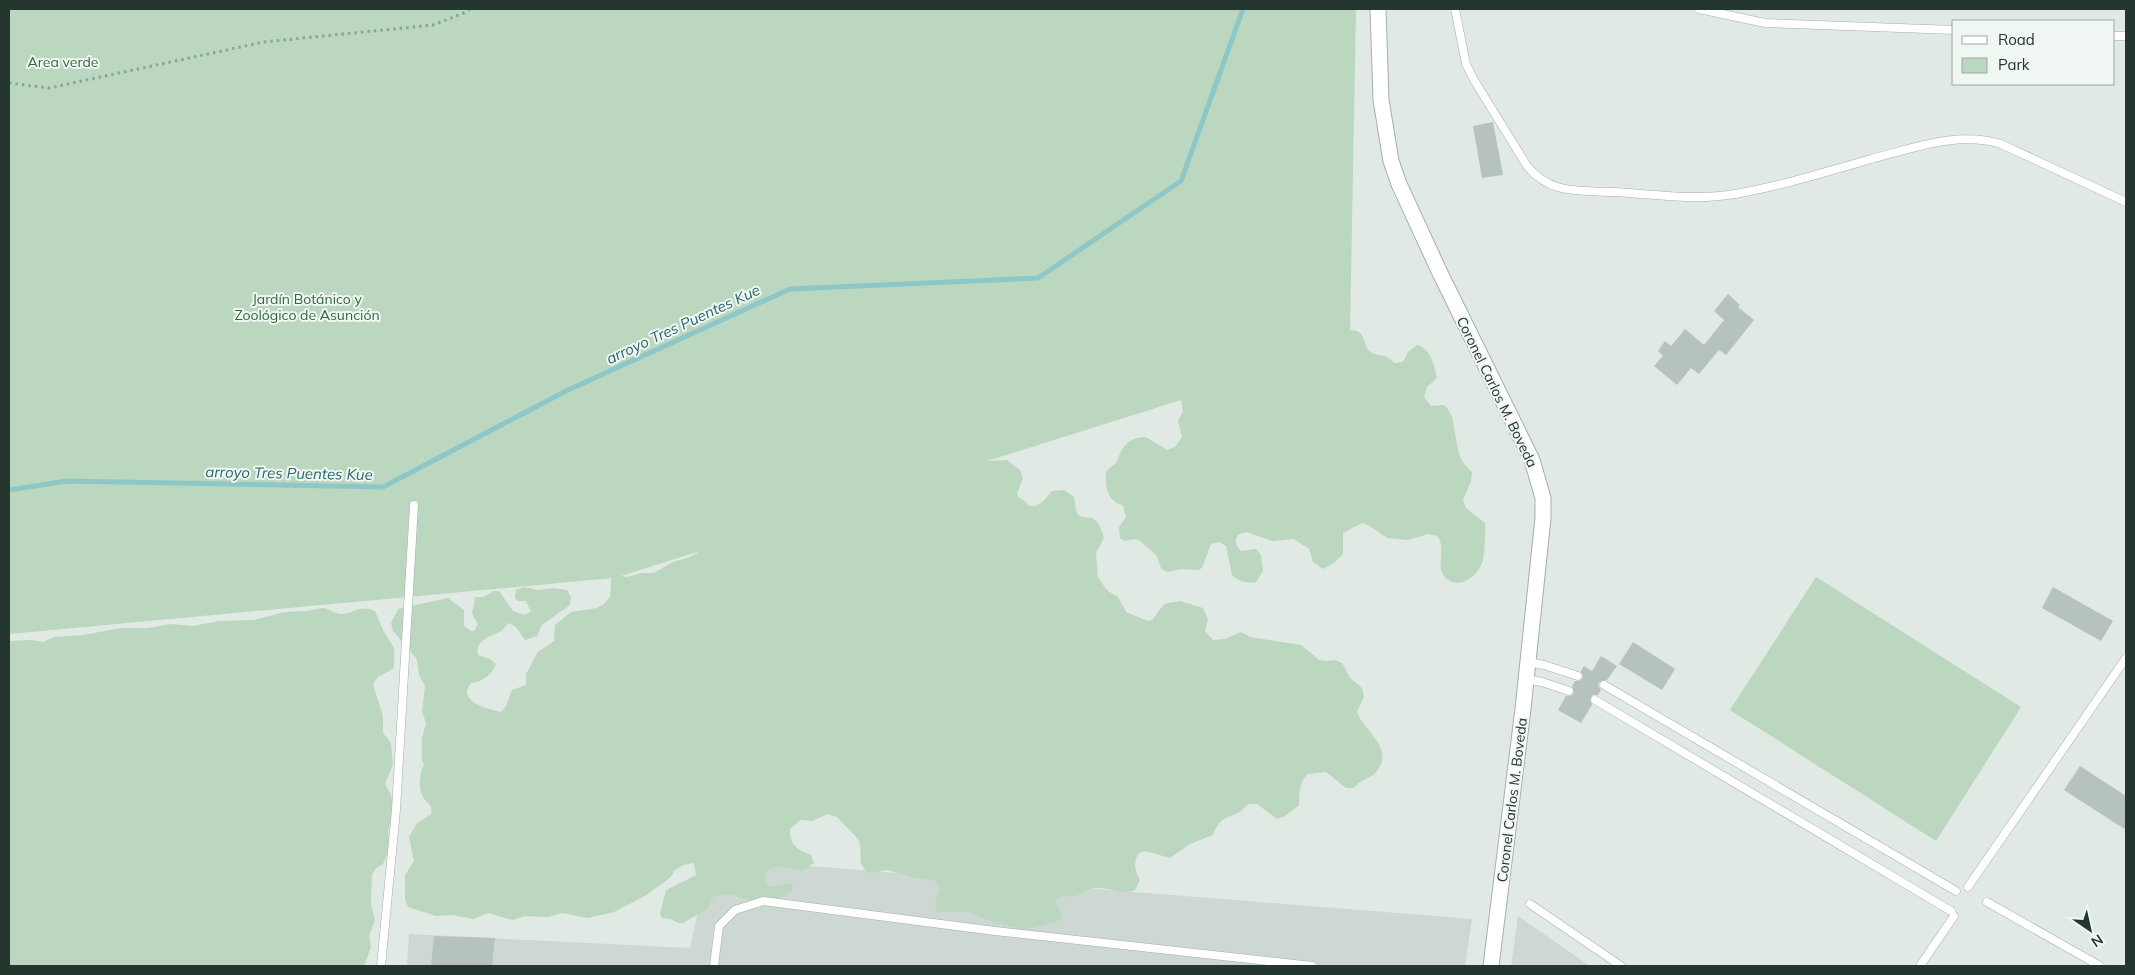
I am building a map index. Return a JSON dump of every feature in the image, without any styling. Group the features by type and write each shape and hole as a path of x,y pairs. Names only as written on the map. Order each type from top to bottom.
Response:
{"street":[{"name":"Coronel Carlos M. Boveda","path":"1378,9 1380,100 1391,161 1399,184 1429,249 1532,460 1543,498 1543,518 1528,662 1491,966"}],"lane":[{"path":"1455,9 1466,64 1474,80 1527,166 1537,177 1561,189 1714,197 1771,187 1925,145 1952,139 1970,138 1985,139 2001,144 2126,202"},
{"path":"1699,9 1765,23 1952,30"},
{"path":"381,966 396,810 414,505"},
{"path":"1968,886 2126,658"},
{"path":"1528,662 1578,676"},
{"path":"1526,679 1569,691"},
{"path":"1604,685 1956,891"},
{"path":"1596,700 1952,914 1920,966"},
{"path":"714,966 719,926 735,910 763,901 995,931 1312,966"},
{"path":"1987,902 2100,966"},
{"path":"1530,904 1621,966"}],"path":[{"path":"9,83 49,88 264,42 433,25 470,9"}],"shaded area":[{"path":"710,858 1472,919 1465,966 407,966 409,934 690,948"},
{"path":"1518,916 1590,966 1511,966"}],"green space":[{"name":"Jardín Botánico y Zoológico de Asunción","path":"9,9 1356,9 1350,330 1361,334 1367,348 1371,352 1386,357 1395,363 1403,362 1408,352 1417,345 1429,354 1437,378 1427,387 1424,397 1431,406 1444,405 1449,411 1460,456 1472,472 1471,481 1463,500 1466,508 1485,523 1483,561 1473,576 1463,582 1452,582 1447,579 1441,569 1441,546 1437,536 1428,534 1408,540 1387,538 1370,526 1362,523 1343,533 1343,554 1334,563 1323,569 1313,562 1309,549 1294,539 1272,541 1247,532 1239,534 1236,542 1237,547 1241,551 1256,549 1261,555 1263,571 1256,582 1243,582 1232,575 1226,546 1219,542 1211,544 1202,568 1198,570 1181,569 1165,571 1161,568 1157,556 1140,541 1136,539 1124,541 1120,538 1119,527 1126,517 1123,505 1113,501 1108,493 1106,473 1116,462 1124,447 1134,439 1146,437 1167,450 1175,447 1182,437 1178,421 1183,411 1181,400 987,461 1007,460 1020,470 1023,478 1017,493 1018,497 1029,506 1040,504 1052,491 1064,490 1074,497 1077,513 1080,516 1094,519 1101,528 1104,538 1096,553 1098,578 1108,591 1118,597 1126,612 1148,621 1152,620 1164,604 1168,603 1180,601 1203,608 1208,619 1205,631 1213,640 1225,639 1241,632 1250,637 1301,645 1319,660 1335,660 1342,663 1350,678 1362,688 1364,696 1357,712 1377,741 1382,755 1381,763 1374,774 1354,788 1346,788 1326,772 1308,774 1301,785 1299,805 1285,816 1277,819 1257,804 1248,804 1243,809 1220,822 1213,835 1190,844 1170,858 1145,851 1138,854 1135,867 1140,880 1135,890 1125,892 1095,888 1073,896 1061,896 1055,901 1063,917 1061,920 1025,930 993,922 968,912 938,912 935,903 940,889 934,880 914,878 887,870 871,873 866,871 861,864 860,843 858,839 837,817 828,814 812,821 800,820 790,829 791,839 795,846 811,855 814,863 803,871 778,867 764,873 766,883 770,887 787,883 793,885 791,891 777,898 767,900 747,899 733,894 714,896 707,909 683,923 662,918 660,914 666,890 696,875 694,863 683,865 674,871 671,877 645,896 614,912 588,918 562,913 548,917 525,916 513,920 488,913 473,919 452,915 436,916 408,907 405,899 405,875 414,861 409,837 417,823 431,814 431,811 430,806 421,794 420,787 421,772 424,766 422,738 426,723 422,711 425,686 419,675 417,659 393,631 391,623 398,609 448,598 464,610 464,626 474,631 478,624 472,614 475,597 483,597 494,591 499,591 513,611 524,615 531,612 526,601 518,601 515,598 516,590 524,587 539,590 552,588 567,590 571,597 570,605 542,625 537,636 525,640 516,627 509,623 500,631 481,642 478,655 490,659 496,664 492,672 486,677 471,683 467,689 468,695 476,703 501,712 506,706 512,690 526,685 526,674 538,652 554,641 555,625 571,612 597,608 604,604 610,597 611,580 613,578 9,634","holes":["700,551 690,557 673,562 654,573 642,573 627,577 621,576"]},
{"path":"1816,577 2021,707 1936,841 1730,710"},
{"path":"323,608 341,614 362,609 375,611 383,630 394,648 394,668 378,677 373,684 383,716 383,733 391,743 393,765 385,784 391,795 394,811 388,831 390,848 383,864 376,868 372,875 371,904 375,920 369,936 371,947 364,966 9,966 9,641 31,640 43,642 54,637 83,635 122,628 148,628 172,624 193,626 219,621 254,620 285,612"}],"building":[{"path":"1493,122 1503,175 1482,178 1473,126"},
{"path":"1728,294 1740,305 1738,307 1754,320 1726,355 1719,350 1699,374 1691,368 1677,385 1654,366 1663,356 1658,351 1665,341 1671,346 1685,329 1704,345 1724,320 1714,311"},
{"path":"2053,587 2113,621 2101,641 2042,608"},
{"path":"1633,642 1675,669 1662,690 1619,664"},
{"path":"1601,656 1617,666 1607,680 1599,682 1598,685 1601,690 1598,695 1593,695 1590,698 1592,705 1581,723 1558,710 1566,696 1571,696 1574,693 1572,686 1575,681 1580,681 1583,678 1581,671 1584,666 1592,671"},
{"path":"2080,766 2126,796 2126,830 2064,790"},
{"path":"434,936 495,938 492,966 431,966"}],"waterway":[{"name":"arroyo Tres Puentes Kue","path":"9,490 67,481 383,487 566,391 790,289 1038,278 1181,181 1243,9"}],"park label":[{"name":"Area verde","path":"63,62"}]}
